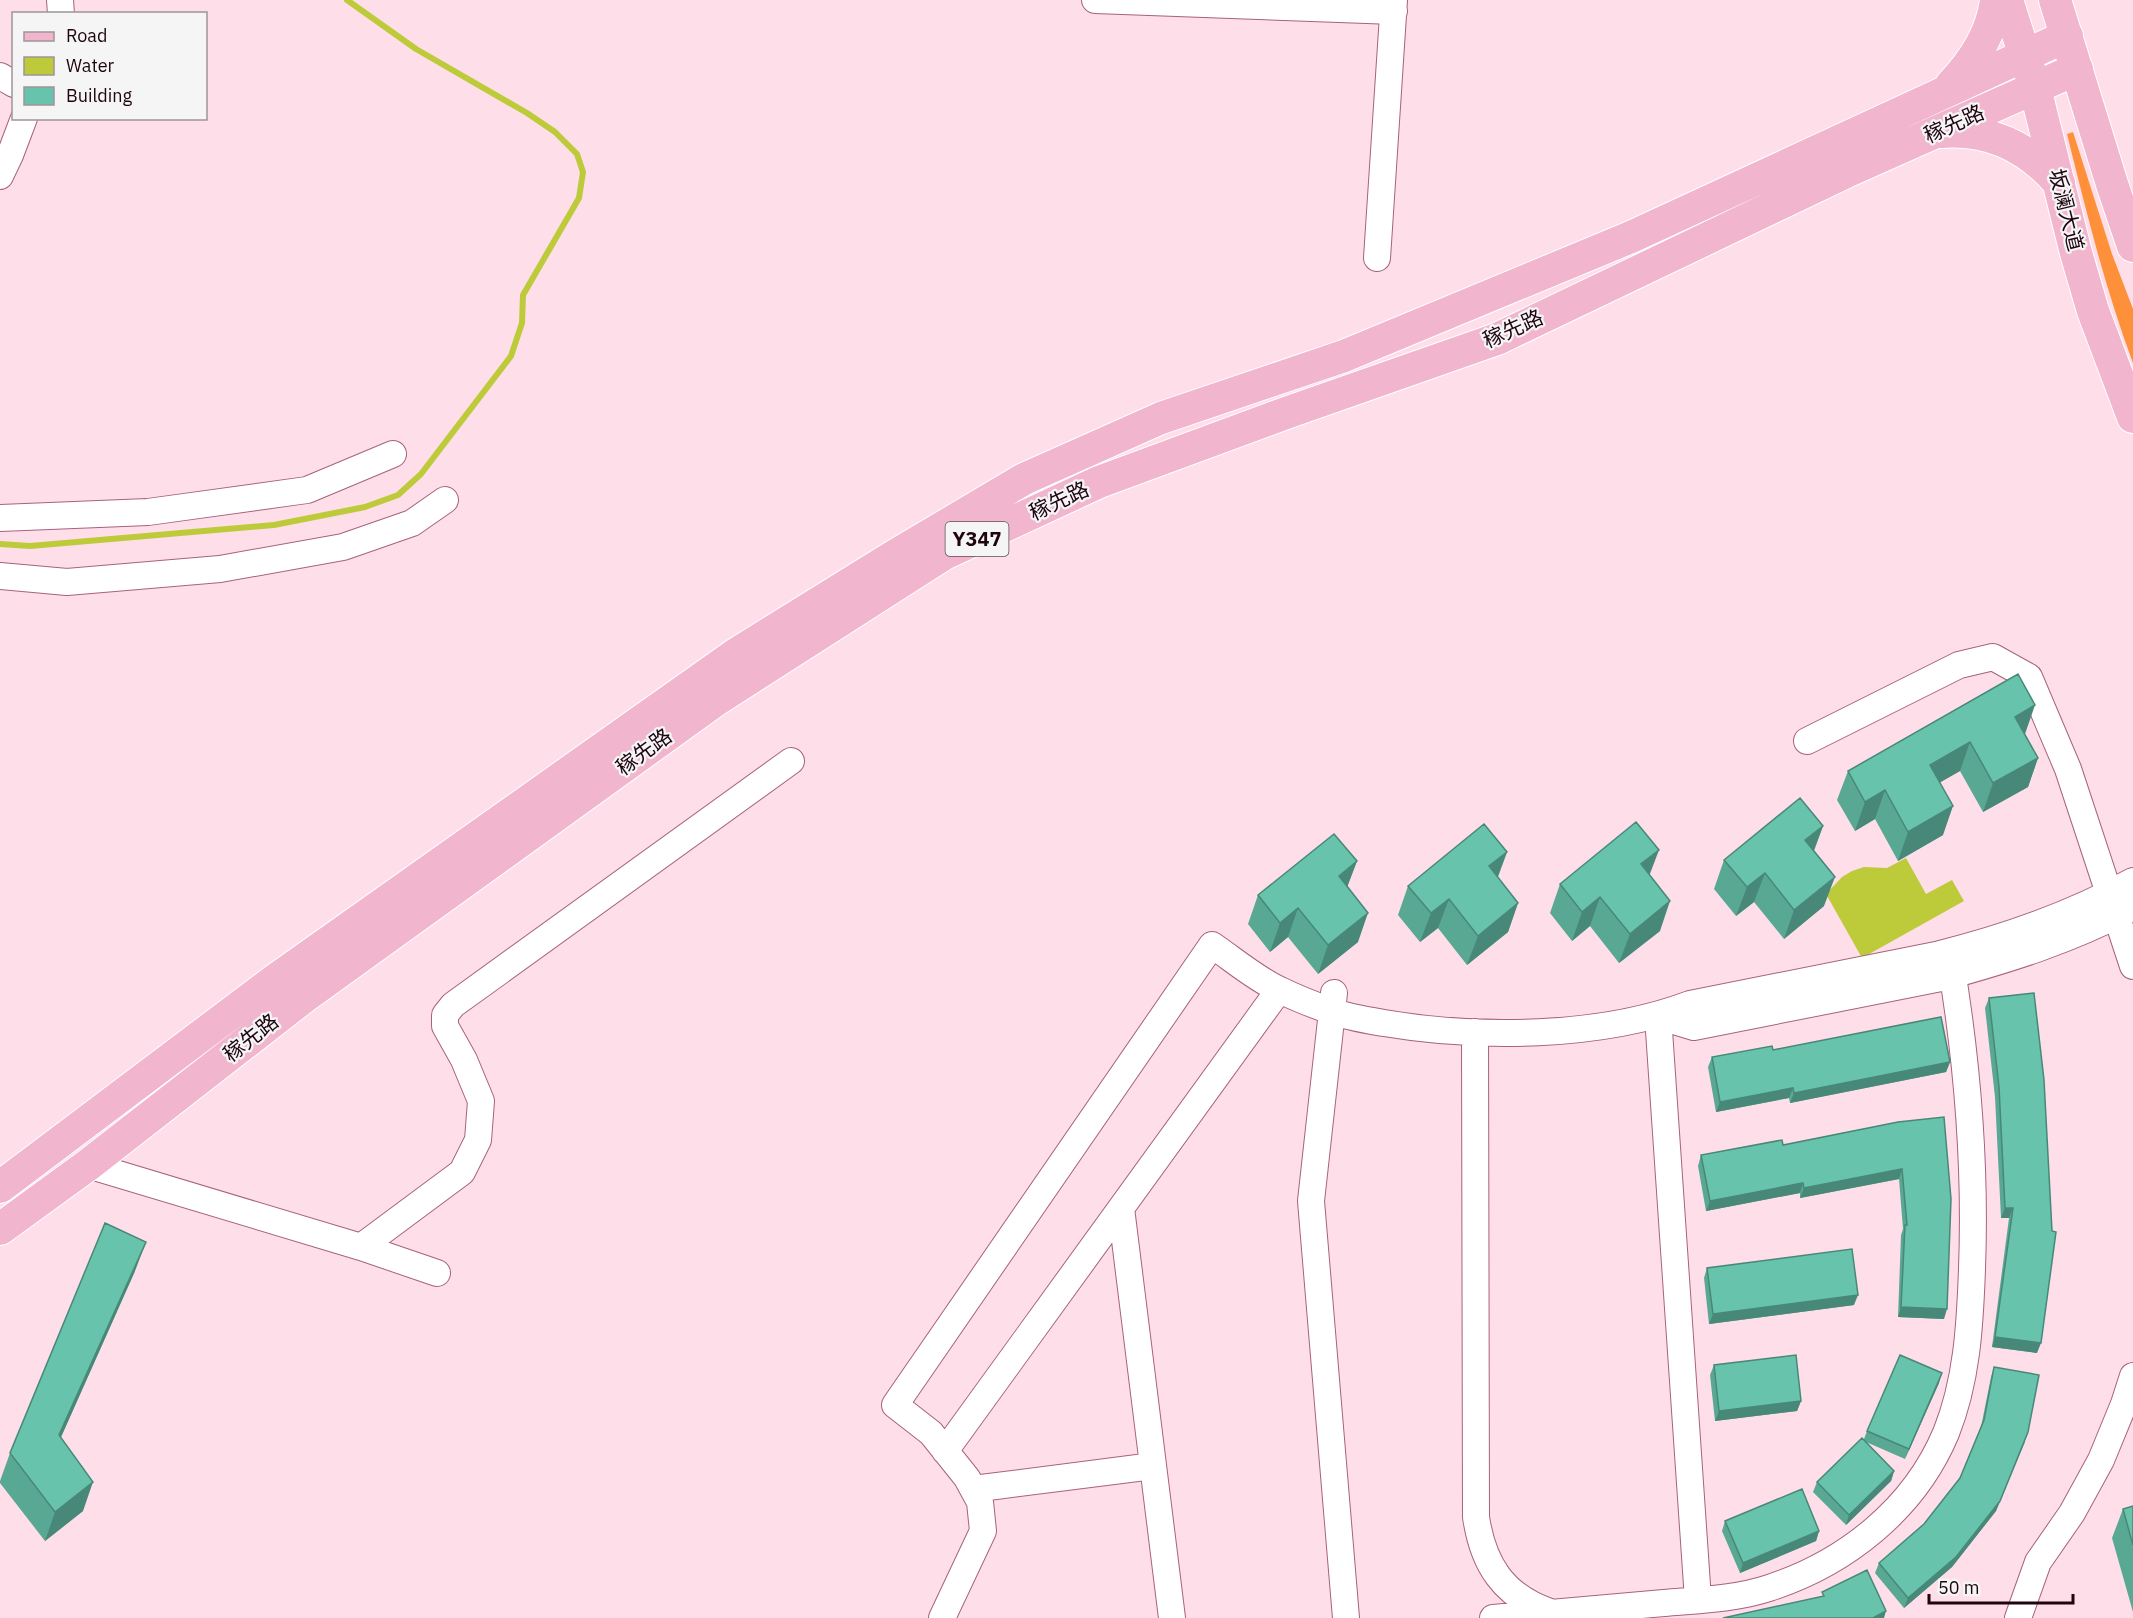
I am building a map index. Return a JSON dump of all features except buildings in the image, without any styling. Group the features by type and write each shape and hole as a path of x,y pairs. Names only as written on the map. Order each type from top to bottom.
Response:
{"main road":[{"path":"1937,95 1952,84 1976,56 1991,23 1996,0"},
{"name":"坂澜大道","path":"2007,0 2035,88 2076,253 2093,310 2133,417"},
{"path":"2055,0 2133,246"},
{"name":"稼先路","path":"0,1187 275,980 736,654 1024,478 1161,418 1344,356 1631,237 2067,36"},
{"name":"稼先路","path":"0,1228 88,1165 304,997 716,700 944,554 1099,482 1497,339 1846,172 2077,69"},
{"path":"1934,133 1969,132 2003,141 2034,158 2059,183"}],"street":[{"path":"1095,0 1394,5 1377,258"},
{"path":"0,176 23,120"},
{"path":"0,518 148,512 307,490 393,454"},
{"path":"0,576 67,582 242,565 343,547 412,524 445,500"},
{"path":"1807,741 1959,665 1993,657 2029,678 2068,769 2119,905 2133,966"},
{"path":"361,1247 462,1172 478,1140 481,1101 464,1060 445,1026 445,1015 453,1005 791,761"},
{"path":"942,1618 983,1531 980,1502 967,1478 931,1433 895,1405 1212,945 1279,990 1333,1002 1403,1026 1475,1032 1550,1031 1658,1016 1694,1027 1951,963 2007,936 2042,923 2119,905 2133,881"},
{"path":"1493,1618 1698,1600 1767,1589 1812,1572 1854,1547 1891,1515 1922,1477 1945,1434 1961,1388 1968,1340 1973,1235 1971,1131 1961,1026 1951,963"},
{"path":"945,1451 1279,990"},
{"path":"1333,1002 1311,1201 1346,1618"},
{"path":"1658,1016 1698,1600"},
{"path":"1475,1032 1476,1516 1479,1538 1487,1559 1499,1578 1514,1594 1533,1606 1553,1613"},
{"path":"88,1165 361,1247 437,1273"},
{"path":"1121,1208 1172,1618"},
{"path":"2018,1618 2038,1562 2072,1512 2101,1460 2133,1376"},
{"path":"973,1489 1153,1466"}],"shaded area":[{"path":"2073,132 2112,254 2133,309 2133,363 2089,221 2067,134"}],"water":[{"path":"1906,858 1926,894 1952,880 1964,901 1862,958 1826,894 1842,877 1852,871 1864,867 1887,868"}],"waterway":[{"path":"0,544 30,546 274,525 365,507 398,495 421,474 511,356 522,323 523,295 579,198 583,172 577,154 555,132 527,113 416,49 347,0"}]}
